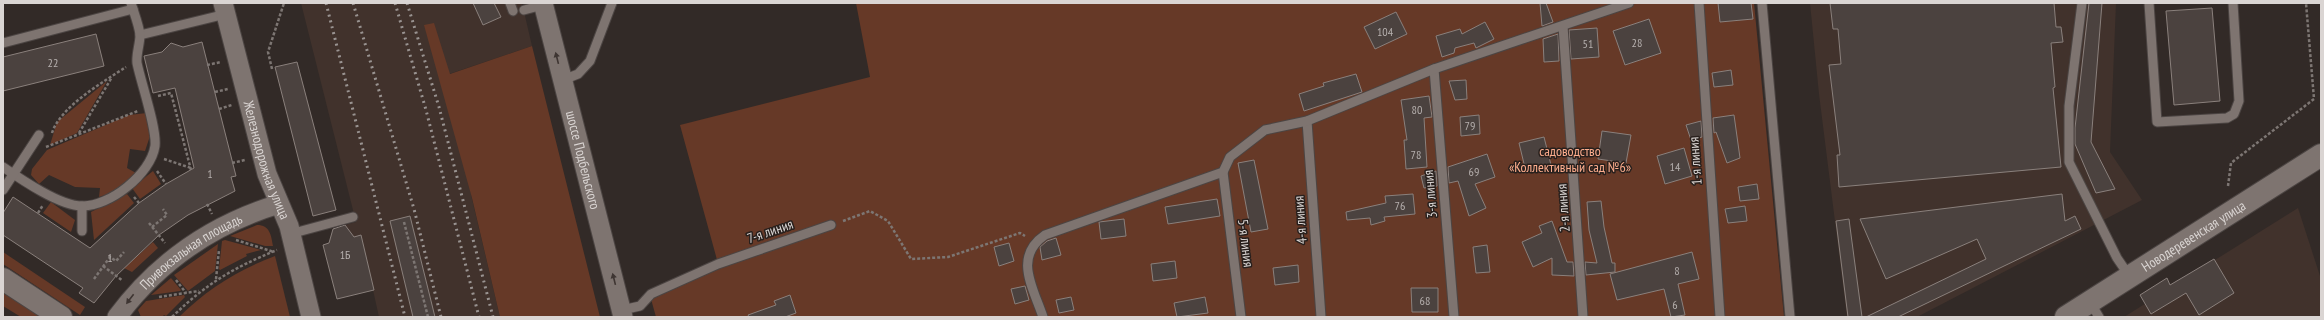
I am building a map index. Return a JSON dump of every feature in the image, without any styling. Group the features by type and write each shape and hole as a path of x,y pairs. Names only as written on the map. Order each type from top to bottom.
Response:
{"main road":[{"name":"Новодеревенская улица","path":"2066,317 2094,310 2130,277 2321,156"},
{"path":"3,279 62,317"}],"street":[{"name":"шоссе Подбельского","path":"543,4 623,314"},
{"name":"Железнодорожная улица","path":"225,8 267,174 290,234 311,317"},
{"name":"Привокзальная площадь","path":"117,317 150,278 192,244 238,218 278,204"}],"lane":[{"path":"563,80 578,74 590,61 612,3"},
{"path":"1043,317 1029,275 1027,261 1034,243 1046,235 1223,172 1230,157 1265,130 1307,121 1434,69 1629,3"},
{"name":"1-я линия","path":"1699,3 1720,317"},
{"path":"1762,3 1790,317"},
{"path":"2082,3 2069,106 2069,162 2117,258 2130,277"},
{"path":"2148,3 2157,122 2227,118 2237,109 2239,101 2233,3"},
{"path":"524,10 543,4"},
{"path":"3,43 132,6 140,35 137,60 155,137 152,155 140,176 127,188 98,203 82,206 66,203 3,167"},
{"path":"140,35 225,8"},
{"name":"2-я линия","path":"1563,26 1584,317"},
{"name":"3-я линия","path":"1434,69 1454,317"},
{"name":"4-я линия","path":"1307,121 1321,317"},
{"path":"3,190 37,138"},
{"name":"5-я линия","path":"1223,172 1241,317"},
{"path":"82,206 82,231"},
{"path":"290,234 353,218"},
{"name":"7-я линия","path":"623,314 640,306 651,294 718,264 831,225"}],"path":[{"path":"272,69 268,52 284,3"},
{"path":"2228,186 2231,163 2314,99 2306,3"},
{"path":"52,135 55,122 82,97 137,60"},
{"path":"207,65 223,61"},
{"path":"79,134 112,76"},
{"path":"215,92 230,89"},
{"path":"146,99 171,93 191,169 152,155"},
{"path":"219,109 234,105"},
{"path":"48,148 128,114 148,109"},
{"path":"37,138 48,148"},
{"path":"48,148 50,141"},
{"path":"232,163 248,159"},
{"path":"206,204 213,215"},
{"path":"152,227 167,215 163,209"},
{"path":"831,225 870,211 888,222 911,259 948,256 1020,233 1034,243"},
{"path":"404,222 428,317"},
{"path":"149,223 167,246"},
{"path":"232,239 274,252"},
{"path":"216,279 219,246"},
{"path":"172,317 201,290 216,279 250,260 278,250"},
{"path":"94,279 110,257 116,261 124,252"},
{"path":"103,266 126,283"},
{"path":"100,271 103,274"},
{"path":"174,278 186,293"},
{"path":"151,298 201,290"}],"shaded area":[{"path":"301,3 522,3 532,46 449,74 472,199 500,317 379,317 361,236 352,238 345,225 356,222"},
{"path":"1810,3 2116,3 2110,152 2142,200 1917,317 1847,317 1819,94"},
{"path":"2298,208 2321,279 2321,317 2124,317"}],"green space":[{"name":"садоводство «Коллективный сад №6»","path":"856,3 1754,3 1784,317 656,317 651,299 719,267 680,125 870,77"},
{"path":"434,23 450,74 532,46 600,317 500,317 472,198 424,25"},
{"path":"107,81 77,133 50,145 57,122"},
{"path":"147,113 150,136 145,151 130,149 127,168 136,173 129,182 120,188 99,197 100,188 75,187 49,175 39,184 31,175 32,169 47,150 129,115"},
{"path":"153,171 161,184 140,199 132,188"},
{"path":"127,194 134,203 94,240 91,212"},
{"path":"51,202 75,220 71,232 43,213"},
{"path":"257,225 265,227 269,231 273,246 265,246 230,236"},
{"path":"225,240 261,250 246,254 247,256 220,270 222,241"},
{"path":"153,242 158,248 132,272 124,268"},
{"path":"218,244 215,271 188,291 174,275"},
{"path":"3,252 85,307 80,315 3,264"},
{"path":"275,256 290,317 179,317 212,289 224,281 261,261"},
{"path":"171,278 181,290 180,291 151,295"},
{"path":"3,292 41,317 21,317 3,306"},
{"path":"184,295 185,297 166,316 141,317 138,310 146,301"}],"building":[{"path":"473,3 494,3 501,17 483,25"},
{"path":"1540,3 1546,3 1553,22 1542,26"},
{"path":"1718,3 1751,3 1753,19 1720,22"},
{"path":"1830,3 2054,3 2056,27 2061,27 2063,42 2051,43 2055,87 2053,88 2061,167 1839,187 1837,155 1840,155 1829,65 1841,64 1838,29 1833,29"},
{"path":"2089,3 2102,3 2091,142 2115,189 2096,193 2075,144 2075,128"},
{"path":"2212,8 2220,101 2174,105 2166,11"},
{"path":"1396,12 1407,34 1375,49 1364,27"},
{"path":"1649,19 1661,53 1625,65 1613,31"},
{"path":"1485,22 1494,39 1476,48 1474,43 1455,48 1454,53 1442,57 1436,36 1460,29 1462,34"},
{"path":"1597,28 1599,57 1571,59 1569,30"},
{"path":"96,34 104,66 3,91 3,57"},
{"path":"1558,34 1559,61 1544,62 1543,39"},
{"path":"202,42 236,176 231,177 235,191 188,215 159,235 116,276 94,303 79,293 83,288 3,235 3,213 13,197 90,248 139,203 166,184 194,168 175,88 153,93 144,56 162,52 171,43 183,47"},
{"path":"297,62 336,210 313,216 275,67"},
{"path":"1731,70 1733,85 1714,87 1712,73"},
{"path":"1356,74 1362,92 1304,111 1299,94 1324,86 1323,83"},
{"path":"1466,80 1467,99 1455,100 1449,81"},
{"path":"1429,96 1432,117 1424,118 1427,167 1406,169 1404,140 1407,140 1401,100"},
{"path":"1479,115 1480,134 1461,136 1460,117"},
{"path":"1734,115 1740,158 1727,163 1716,132 1714,133 1713,118"},
{"path":"1701,121 1702,137 1691,140 1686,125"},
{"path":"1602,131 1631,135 1626,163 1598,159"},
{"path":"1544,137 1551,165 1526,172 1519,143"},
{"path":"1684,148 1692,176 1665,184 1657,156"},
{"path":"1487,154 1495,177 1475,184 1486,208 1469,216 1458,181 1449,183 1448,167"},
{"path":"1254,160 1268,229 1251,232 1238,163"},
{"path":"1436,171 1437,186 1424,188 1421,176"},
{"path":"1757,184 1759,199 1740,201 1738,187"},
{"path":"1413,194 1415,214 1384,217 1385,221 1371,225 1370,218 1347,220 1346,212 1386,203 1385,196"},
{"path":"2062,194 2065,221 2075,216 2081,229 1898,317 1866,317 1986,259 1977,239 1886,279 1860,219"},
{"path":"1217,199 1220,216 1168,224 1165,207"},
{"path":"1601,201 1604,227 1612,263 1615,263 1615,272 1586,275 1585,262 1597,263 1589,230 1587,202"},
{"path":"1745,206 1747,221 1728,223 1725,209"},
{"path":"410,216 435,317 413,317 390,221"},
{"path":"1124,219 1126,236 1101,239 1099,222"},
{"path":"1849,219 1862,317 1848,317 1836,221"},
{"path":"1552,221 1567,262 1573,262 1574,276 1552,275 1552,258 1533,267 1522,242 1542,233 1539,226"},
{"path":"345,225 354,237 361,235 374,290 337,299 323,245 329,243 333,229"},
{"path":"1056,238 1061,255 1042,260 1040,247 1047,241"},
{"path":"1009,243 1014,261 999,266 994,247"},
{"path":"1487,245 1490,272 1476,273 1473,247"},
{"path":"1692,252 1699,279 1678,284 1685,315 1671,317 1664,289 1617,300 1610,274"},
{"path":"2214,259 2234,293 2199,315 2186,293 2151,314 2140,295 2167,278 2170,285"},
{"path":"1175,261 1177,278 1153,281 1151,264"},
{"path":"1298,265 1299,282 1275,285 1273,268"},
{"path":"1025,286 1029,300 1015,304 1011,289"},
{"path":"1411,288 1438,288 1438,312 1412,312"},
{"path":"790,295 796,313 785,317 749,317 748,315 776,305 774,301"},
{"path":"1071,297 1074,310 1059,313 1056,300"},
{"path":"1205,297 1208,313 1177,317 1174,303"}],"railway":[{"path":"326,3 405,317"},
{"path":"353,3 414,209 441,317"},
{"path":"395,3 426,110 479,317"},
{"path":"407,3 439,107 493,317"}]}
